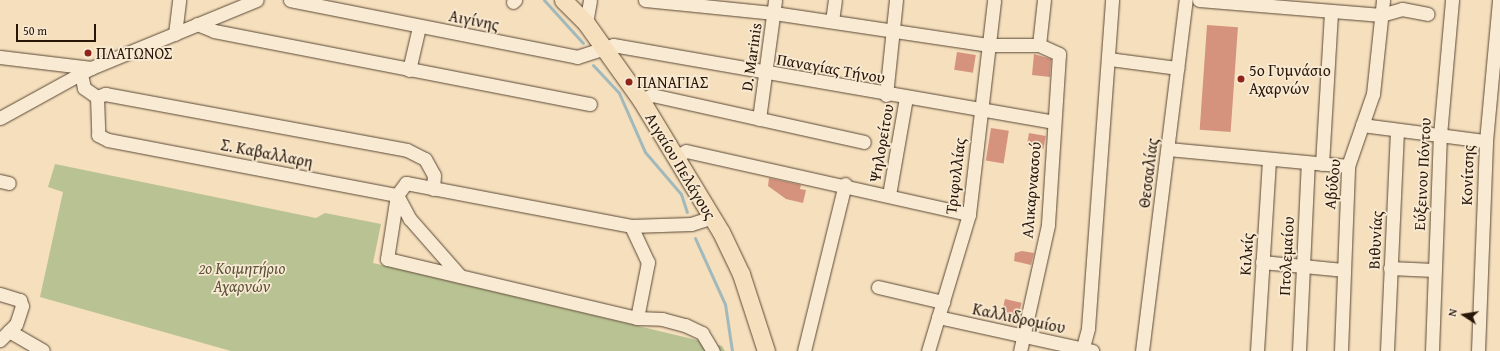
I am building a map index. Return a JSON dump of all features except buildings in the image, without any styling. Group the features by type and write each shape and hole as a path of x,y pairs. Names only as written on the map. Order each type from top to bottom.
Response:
{"main road":[{"name":"Αιγαίου Πελάγους","path":"563,0 586,23 604,47 641,100 677,156 712,217 741,274 766,351"}],"street":[{"path":"175,34 179,0"},
{"path":"0,118 86,71 257,0"},
{"name":"Αιγίνης","path":"290,0 577,57 604,47"},
{"path":"586,23 590,0"},
{"path":"645,0 775,6 832,21 988,45 1040,45 1044,0"},
{"path":"832,21 835,0"},
{"name":"Ψηλορείτου","path":"886,95 896,0"},
{"name":"Τριφυλλίας","path":"928,351 969,214 994,0"},
{"path":"1085,350 1109,59 1112,0"},
{"name":"Θεσσαλίας","path":"1142,351 1186,0"},
{"path":"1199,0 1381,16 1402,9 1428,14"},
{"name":"Αβύδου","path":"1341,351 1348,166 1373,94 1383,0"},
{"name":"Εύξεινου Πόντου","path":"1432,351 1440,135 1452,0"},
{"name":"Κονίτσης","path":"1478,351 1486,140 1499,0"},
{"name":"D. Marinis","path":"759,120 767,73 775,6"},
{"path":"1322,164 1331,11"},
{"path":"197,24 214,31 590,104"},
{"path":"409,70 419,26"},
{"name":"Παναγίας Τήνου","path":"604,47 613,45 886,95 1054,122"},
{"name":"Αλικαρνασσού","path":"1020,351 1048,225 1059,54 1040,45"},
{"path":"0,57 86,71"},
{"path":"1109,59 1177,68"},
{"path":"86,71 84,88 97,97 105,94 406,150 425,159 434,175 433,189"},
{"path":"641,100 652,95 759,120 864,142"},
{"name":"Σ. Καβαλλαρη","path":"97,97 95,127 98,135 108,140 397,195"},
{"name":"Ψηλορείτου","path":"889,195 906,98"},
{"path":"1362,126 1486,140"},
{"name":"Βιθυνίας","path":"1387,351 1397,130"},
{"path":"1168,149 1348,166"},
{"path":"677,156 686,151 845,184 969,214"},
{"name":"Κιλκίς","path":"1257,351 1269,159"},
{"name":"Πτολεμαίου","path":"1299,351 1308,163"},
{"path":"712,217 691,224 631,226 406,183 397,195 387,259 637,318 662,319 685,325 702,333 712,351"},
{"path":"804,351 845,184"},
{"path":"397,195 410,219 460,276"},
{"path":"631,226 648,262 637,318"},
{"path":"1262,262 1344,270"},
{"path":"1390,268 1434,270"},
{"path":"878,287 943,302"},
{"path":"0,294 20,300 22,306 16,324 5,336 43,351"},
{"name":"Καλλιδρομίου","path":"938,318 1024,338 1085,350"}],"green space":[{"name":"2ο Κοιμητήριο Αχαρνών","path":"55,164 316,218 325,213 381,224 373,263 722,346 725,351 231,351 40,297 63,192 48,187"}],"waterway":[{"path":"544,0 583,43"},
{"path":"593,65 619,93 645,152 681,194 687,212"},
{"path":"695,238 725,304 732,351"}],"place":[{"name":"ΠΛΑΤΩΝΟΣ","path":"88,53"},
{"name":"5ο Γυμνάσιο Αχαρνών","path":"1241,79"},
{"name":"ΠΑΝΑΓΙΑΣ","path":"629,82"}]}
